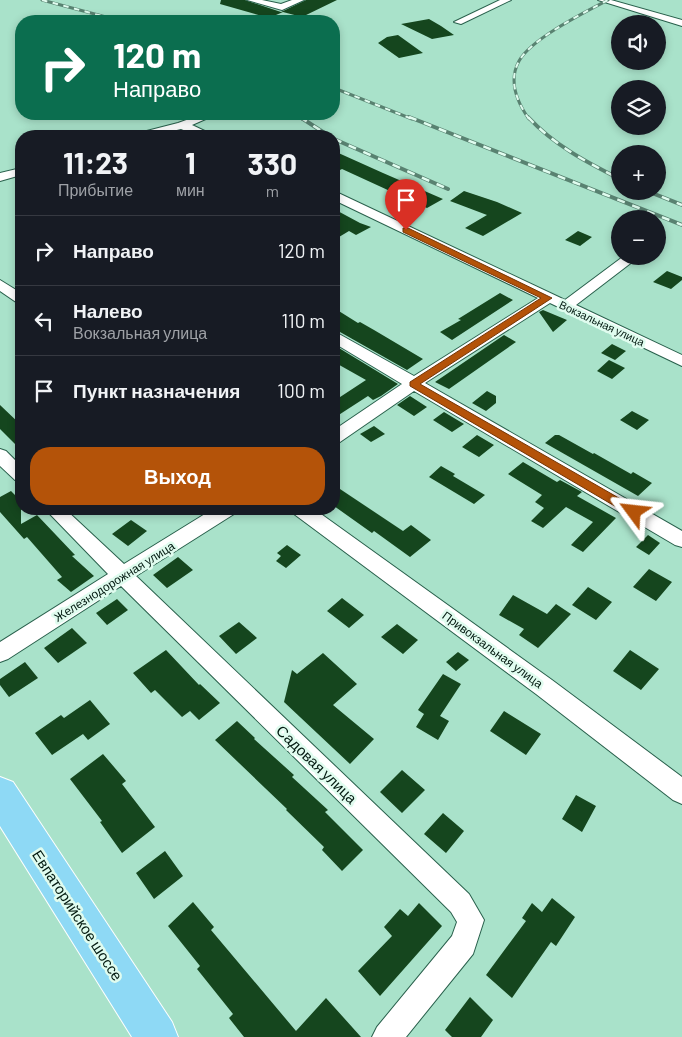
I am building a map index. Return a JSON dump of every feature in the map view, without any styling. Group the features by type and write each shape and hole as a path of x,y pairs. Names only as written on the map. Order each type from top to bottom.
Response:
{"main road":[{"name":"Евпаторийское шоссе","path":"0,794 157,1037"}],"street":[{"path":"251,0 282,7 300,0"},
{"path":"458,22 507,0"},
{"path":"602,0 682,23"},
{"path":"162,130 196,120"},
{"path":"182,125 193,130"},
{"path":"0,178 15,174"},
{"name":"Вокзальная улица","path":"340,198 682,361"},
{"path":"566,306 621,265"},
{"path":"0,284 15,295"},
{"path":"340,434 413,384 548,298"},
{"path":"340,341 682,540"},
{"path":"0,455 15,470"},
{"name":"Садовая улица","path":"60,515 460,903 471,920 463,944 387,1037"},
{"name":"Железнодорожная улица","path":"0,653 218,515"},
{"name":"Привокзальная улица","path":"310,515 544,687 682,792"}],"building":[{"path":"221,0 245,0 281,12 306,0 337,0 306,15 294,15 283,12 276,15 258,15 220,4"},
{"path":"429,19 454,35 432,39 401,24"},
{"path":"398,35 423,53 399,58 378,43 387,37"},
{"path":"340,154 443,199 427,208 342,169 340,170"},
{"path":"464,191 522,213 483,236 465,228 487,215 450,201"},
{"path":"340,212 371,227 356,235 349,231 340,236"},
{"path":"578,231 592,237 580,246 565,240"},
{"path":"667,271 682,277 682,280 671,289 653,282"},
{"path":"500,293 513,300 452,340 440,332 461,320 458,319"},
{"path":"543,310 567,320 553,332 539,312"},
{"path":"340,312 423,359 407,370 340,332"},
{"path":"504,335 516,342 449,389 435,382"},
{"path":"612,344 626,351 615,360 601,353"},
{"path":"340,349 398,384 373,400 368,396 340,414 340,397 366,380 340,365"},
{"path":"609,360 625,368 612,379 597,371"},
{"path":"487,391 496,396 496,403 486,411 472,403"},
{"path":"410,396 427,407 414,416 397,405"},
{"path":"0,405 15,419 15,444 0,429"},
{"path":"632,411 649,420 637,430 620,420"},
{"path":"444,412 464,424 452,432 433,420"},
{"path":"374,426 385,434 371,442 360,434"},
{"path":"477,435 494,445 479,457 462,447"},
{"path":"555,435 559,435 631,474 633,472 652,483 638,496 545,443"},
{"path":"523,462 557,482 560,480 582,492 577,496 616,518 583,552 571,545 593,522 566,507 543,528 531,521 544,508 535,502 542,495 508,474"},
{"path":"441,466 455,474 453,476 485,495 474,504 429,477"},
{"path":"340,489 403,531 411,525 431,540 410,557 374,531 372,533 340,510"},
{"path":"11,491 15,495 15,515 21,515 21,524 37,515 75,555 72,556 94,576 71,592 57,580 62,577 27,537 24,539 0,512 0,497"},
{"path":"131,520 147,531 128,546 112,534"},
{"path":"648,535 660,543 649,555 636,547"},
{"path":"287,545 301,555 286,568 276,561 281,556 277,553"},
{"path":"178,557 193,570 167,588 153,575"},
{"path":"649,569 672,582 656,601 633,587"},
{"path":"588,587 612,602 596,620 572,605"},
{"path":"513,595 547,614 556,604 571,614 538,648 519,635 524,629 499,615"},
{"path":"342,598 364,615 349,628 327,611"},
{"path":"117,599 128,610 107,625 96,613"},
{"path":"239,622 257,638 236,654 219,636"},
{"path":"397,624 418,640 403,654 381,637"},
{"path":"72,628 87,643 58,663 44,648"},
{"path":"166,650 199,685 220,703 199,720 190,711 182,717 155,690 151,693 133,673"},
{"path":"630,650 659,669 641,690 613,671"},
{"path":"458,652 469,660 456,671 446,662"},
{"path":"323,653 357,684 333,705 374,739 350,764 284,702 292,670 297,674"},
{"path":"25,662 38,678 9,697 0,685 0,679"},
{"path":"443,674 461,684 440,716 449,721 438,740 416,727 424,714 418,710"},
{"path":"90,700 110,724 88,740 83,734 52,755 35,733 61,715 64,718"},
{"path":"504,711 541,734 526,755 490,731"},
{"path":"237,721 294,775 292,777 328,810 325,812 363,850 342,871 322,850 324,847 215,740"},
{"path":"103,754 126,781 122,784 155,827 122,853 100,822 102,821 70,779"},
{"path":"402,770 425,790 402,813 380,792"},
{"path":"576,795 596,806 582,832 562,819"},
{"path":"443,813 464,831 446,853 424,834"},
{"path":"165,851 183,876 154,899 136,873"},
{"path":"552,898 575,917 556,946 551,942 512,998 486,975 526,921 522,918 532,903 542,912"},
{"path":"193,902 214,927 211,930 296,1031 326,998 361,1037 244,1037 229,1018 233,1014 197,969 200,966 168,926"},
{"path":"419,903 442,926 380,996 358,971 392,936 384,927 400,909 408,916"},
{"path":"470,997 493,1020 481,1037 452,1037 445,1030"}],"railway":[{"path":"42,0 98,15"},
{"path":"529,119 515,91 514,76 519,61 525,53 546,35 608,0"},
{"path":"340,90 412,119"},
{"path":"409,117 682,225"},
{"path":"528,117 560,144 611,174"},
{"path":"305,120 320,130"},
{"path":"340,142 448,189"},
{"path":"666,199 682,205"}],"route":[{"path":"406,230 548,298 413,384 634,512"}]}
